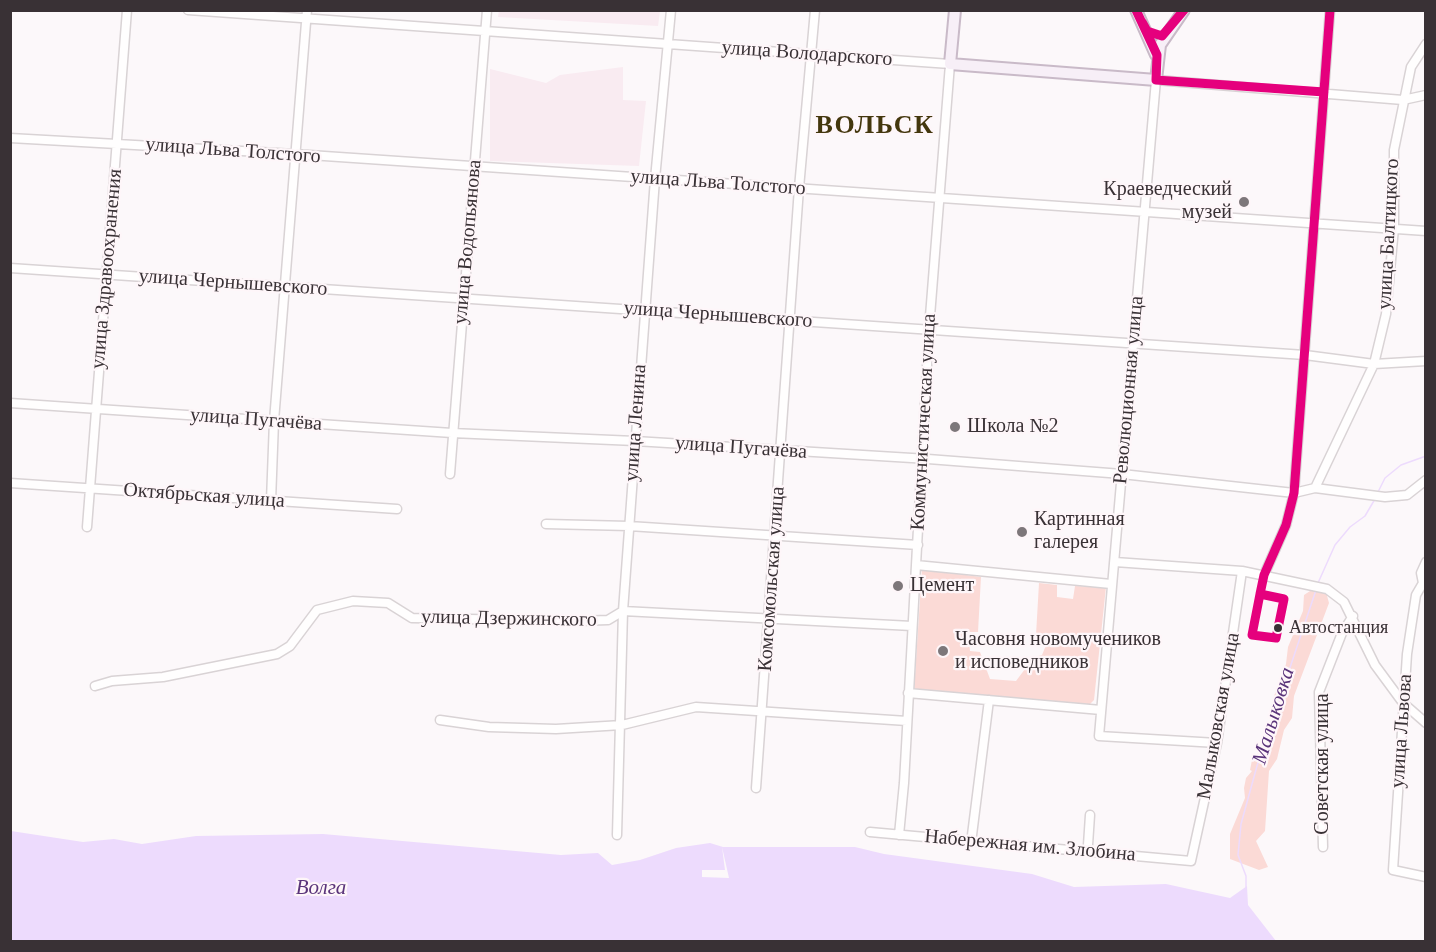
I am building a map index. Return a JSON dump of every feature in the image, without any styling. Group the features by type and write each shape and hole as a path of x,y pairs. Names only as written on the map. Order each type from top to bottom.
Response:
{"main road":[{"name":"Коммунистическая улица","path":"950,64 955,10"},
{"path":"1136,10 1156,55 1156,80"},
{"path":"1156,55 1165,34 1184,10"},
{"path":"1147,32 1152,35 1165,34"},
{"name":"улица Володарского","path":"950,64 1156,80"}],"street":[{"name":"улица Здравоохранения","path":"87,527 127,10"},
{"name":"улица Володарского","path":"188,10 307,14 485,32 950,64"},
{"name":"улица Водопьянова","path":"450,474 487,10"},
{"name":"улица Ленина","path":"617,836 622,725 623,611 670,10"},
{"name":"Комсомольская улица","path":"756,788 782,451 799,188 815,10"},
{"path":"1264,575 1286,525 1294,493 1330,10"},
{"path":"271,501 273,421 307,14"},
{"name":"улица Балтицкого","path":"1315,488 1374,364 1386,314 1394,228 1394,150 1411,67 1425,44"},
{"name":"Коммунистическая улица","path":"899,835 904,783 929,329 950,64"},
{"name":"улица Володарского","path":"1156,80 1403,100 1425,95"},
{"name":"Революционная улица","path":"1156,80 1099,736 1217,743"},
{"name":"улица Льва Толстого","path":"10,138 295,154 1425,231"},
{"name":"улица Чернышевского","path":"10,268 1305,355 1374,364 1425,361"},
{"name":"улица Пугачёва","path":"10,403 452,434 635,441 923,458 1122,474 1294,493 1315,488 1385,496 1407,495 1425,480"},
{"name":"Октябрьская улица","path":"10,483 397,509"},
{"path":"546,524 629,526 918,546"},
{"path":"1115,562 1242,571 1322,588 1344,602 1376,665 1403,703 1425,723"},
{"name":"улица Львова","path":"1425,562 1421,573 1424,583 1416,595 1403,703 1393,870 1425,877"},
{"path":"916,565 1112,584"},
{"name":"Малыковская улица","path":"1191,861 1217,743 1242,571"},
{"name":"улица Дзержинского","path":"95,686 112,681 173,675 277,654 290,646 317,610 353,601 388,603 412,618 579,621 608,620 623,611 912,626"},
{"name":"Советская улица","path":"1323,847 1319,693 1342,633 1353,616"},
{"path":"908,693 1101,710"},
{"path":"972,835 989,700"},
{"path":"440,720 500,728 556,729 622,725 696,707 907,721"},
{"path":"1088,845 1090,815"},
{"name":"Набережная им. Злобина","path":"870,832 1191,861"}],"shaded area":[{"path":"499,10 660,11 658,26 498,17"},
{"path":"623,67 623,100 646,101 639,166 490,161 490,69 546,83 560,75"},
{"path":"922,569 981,577 978,632 968,632 970,651 980,652 990,679 1016,681 1034,657 1042,655 1049,638 1036,635 1039,583 1057,585 1057,597 1073,599 1075,586 1106,587 1094,700 1089,705 914,691"},
{"path":"1313,589 1326,592 1329,603 1294,696 1292,718 1284,730 1277,759 1269,771 1265,831 1256,841 1268,867 1259,870 1230,859 1230,834 1245,798 1244,788 1246,778 1252,771 1250,770 1252,760 1267,743 1274,716 1273,699 1286,664 1288,647 1303,611 1304,595"}],"water":[{"name":"Волга","path":"11,831 83,842 114,839 142,844 196,836 323,834 561,855 598,853 612,865 640,860 676,848 710,843 723,847 855,847 884,854 1032,874 1074,887 1166,884 1230,898 1247,886 1248,905 1276,941 11,942"}],"pier":[{"path":"722,847 729,878 702,877 702,870 725,870"}],"waterway":[{"name":"Малыковка","path":"1378,492 1385,478 1401,465 1426,456"},
{"name":"Малыковка","path":"1318,583 1335,545 1350,527 1365,516 1375,499"},
{"name":"Малыковка","path":"1246,887 1246,876 1238,855 1241,824 1257,766 1316,590"}],"transit line":[{"path":"1136,10 1157,55 1156,80 1324,92"},
{"path":"1142,22 1147,31 1162,36 1184,10"},
{"path":"1260,594 1264,575 1286,525 1294,493 1330,10"},
{"path":"1260,594 1284,599 1276,638 1252,635 1260,594"}],"place":[{"name":"Краеведческий музей","path":"1244,202"},
{"name":"Школа №2","path":"955,427"},
{"name":"Картинная галерея","path":"1022,532"},
{"name":"Цемент","path":"898,586"},
{"name":"Автостанция","path":"1278,628"},
{"name":"Часовня новомучеников и исповедников","path":"943,651"}],"district":[{"name":"ВОЛЬСК","path":"875,126"}]}
